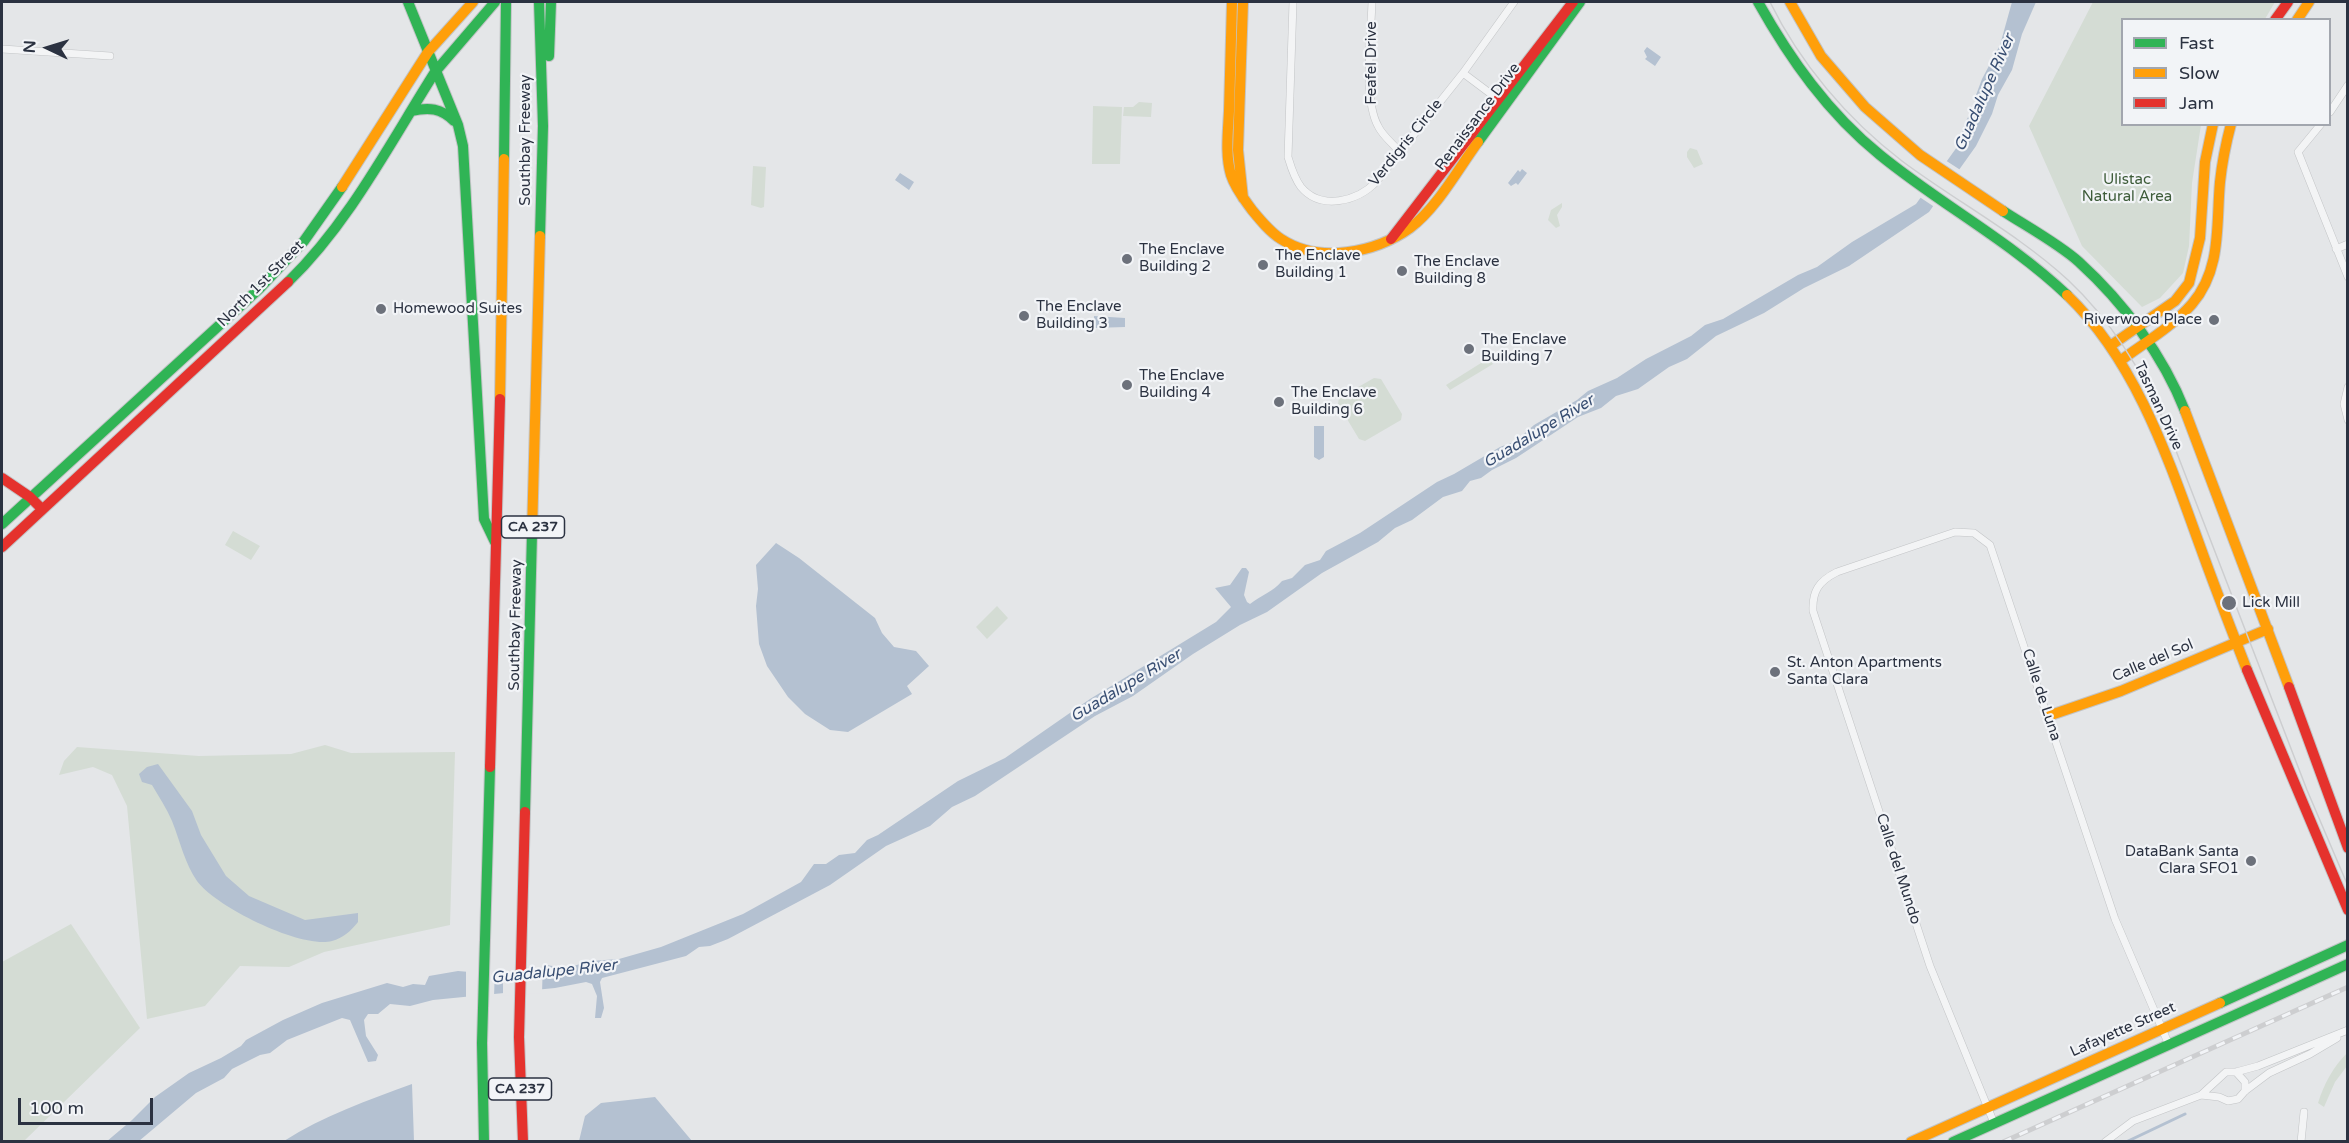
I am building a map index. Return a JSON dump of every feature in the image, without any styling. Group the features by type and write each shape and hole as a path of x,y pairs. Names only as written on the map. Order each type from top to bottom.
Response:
{"main road":[{"path":"408,2 458,125 466,169 484,519 496,543"},
{"name":"North 1st Street","path":"2,524 260,288 304,241 353,171 428,52 473,2"},
{"name":"North 1st Street","path":"2,547 302,269 345,215 435,72 495,2"},
{"name":"Southbay Freeway","path":"484,1142 482,1044 505,193 506,2"},
{"name":"Southbay Freeway","path":"523,1142 519,1037 543,126 539,2"},
{"path":"543,126 548,105 551,2"},
{"name":"Renaissance Drive","path":"1232,2 1228,165 1233,185 1260,220 1286,242 1324,253 1357,252 1373,248 1391,239 1570,18 1580,2"},
{"path":"1243,2 1238,150 1243,198"},
{"name":"Renaissance Drive","path":"1501,102 1531,54 1573,2"},
{"name":"Tasman Drive","path":"1758,2 1799,70 1864,142 1906,176 2022,256 2057,285 2090,320 2120,361 2152,422 2236,641 2348,910"},
{"name":"Tasman Drive","path":"1790,2 1821,56 1849,91 1920,155 2078,261 2114,298 2148,340 2165,368 2181,402 2268,629 2348,848"},
{"path":"2276,18 2288,2"},
{"path":"2298,18 2309,2"},
{"path":"411,111 435,107 446,112 458,125"},
{"path":"2110,346 2175,301 2190,283 2200,238 2205,162 2213,126"},
{"path":"2120,361 2191,305 2208,282 2218,245 2223,157 2231,126"},
{"path":"2,478 30,497 42,509"},
{"name":"Calle del Sol","path":"2048,716 2121,691 2268,629"},
{"name":"Lafayette Street","path":"1911,1142 2348,945"},
{"path":"1953,1142 2348,964"}],"street":[{"name":"Verdigris Circle","path":"1293,2 1288,157 1302,188 1320,199 1347,201 1365,193 1376,182 1462,73 1514,2"},
{"name":"Feafel Drive","path":"1372,2 1370,95 1372,112 1378,128 1399,151"},
{"path":"2,49 110,56"},
{"path":"1462,73 1501,102"},
{"path":"2331,110 2348,85"},
{"path":"2319,126 2298,152 2348,277"},
{"path":"2336,249 2348,244"},
{"path":"2348,387 2344,404 2348,420"},
{"name":"Calle de Luna","path":"1813,611 1812,598 1816,587 1825,578 1837,572 1955,532 1974,533 1990,545 1995,554 2115,919 2169,1044"},
{"name":"Calle del Mundo","path":"1813,611 1930,966 1994,1123"},
{"path":"2105,1142 2133,1121 2201,1095 2216,1083 2222,1074 2258,1066 2348,1031"},
{"path":"2201,1095 2234,1101 2269,1073 2310,1054 2348,1031"},
{"path":"2236,1072 2243,1078 2245,1091"},
{"path":"2216,1083 2219,1097"},
{"path":"2301,1142 2304,1112"}],"green space":[{"name":"Ulistac Natural Area","path":"2093,2 2275,2 2266,18 2121,18 2121,126 2201,126 2192,183 2189,246 2183,273 2160,298 2142,307 2082,246 2029,126"},
{"path":"1139,102 1152,103 1151,117 1123,116 1124,107 1133,107"},
{"path":"1093,106 1122,107 1120,164 1092,164"},
{"path":"1690,148 1697,150 1703,164 1694,168 1687,157"},
{"path":"753,166 766,167 764,207 761,208 751,205"},
{"path":"1562,203 1557,215 1560,226 1556,228 1548,220 1551,210"},
{"path":"1489,358 1493,364 1450,390 1446,385"},
{"path":"1374,378 1381,379 1402,414 1401,420 1365,441 1359,439 1338,404 1339,398"},
{"path":"233,531 260,546 251,560 225,545"},
{"path":"997,606 1008,618 987,639 976,627"},
{"path":"325,745 351,753 455,752 450,925 324,952 289,967 240,966 205,1006 147,1019 127,806 112,775 93,767 59,775 64,761 77,747 199,756 291,754"},
{"path":"71,924 140,1028 24,1141 2,1141 2,962"},
{"path":"2347,1053 2347,1066 2335,1082 2324,1107 2318,1103 2323,1089 2333,1070"}],"water":[{"name":"Guadalupe River","path":"2012,2 2036,2 2022,34 2012,70 1998,95 1992,114 1976,146 1929,212 1849,266 1804,288 1764,313 1716,336 1687,359 1669,367 1638,389 1616,396 1601,408 1578,417 1516,458 1481,478 1470,481 1462,491 1443,497 1412,520 1395,528 1378,542 1322,573 1267,612 1240,625 1193,654 1133,696 1095,716 975,796 952,807 930,826 886,846 830,885 728,939 710,946 699,947 686,956 602,978 600,982 604,1008 601,1018 595,1018 597,996 592,984 586,982 555,988 433,1000 410,1006 390,1004 378,1014 368,1014 364,1020 366,1036 378,1055 376,1061 368,1062 350,1020 342,1018 287,1040 270,1053 260,1055 232,1069 224,1078 196,1093 139,1141 106,1142 155,1097 189,1073 221,1058 241,1046 246,1040 283,1020 322,1003 387,983 403,987 413,984 425,985 429,976 458,971 481,973 539,964 566,968 591,961 619,959 661,947 743,914 801,882 814,864 826,864 839,855 855,853 867,840 958,781 1005,758 1090,699 1216,622 1231,607 1215,588 1230,585 1242,568 1246,568 1249,572 1244,595 1250,604 1282,581 1292,578 1305,565 1320,560 1326,551 1360,533 1437,482 1500,447 1516,441 1534,425 1588,391 1617,378 1646,359 1691,336 1705,325 1723,319 1798,275 1817,267 1852,242 1916,204 1957,147 1967,119 1976,103 1976,95 1982,79 2000,45"},
{"path":"1647,47 1661,57 1655,66 1645,59 1647,57 1644,51"},
{"path":"1522,169 1527,173 1518,185 1516,183 1511,186 1508,183 1518,170 1520,172"},
{"path":"900,173 914,182 909,190 895,180"},
{"path":"1094,316 1125,318 1125,327 1094,328"},
{"path":"1314,426 1324,426 1324,457 1319,460 1314,457"},
{"path":"776,543 799,558 875,618 882,633 894,647 916,651 929,666 907,686 912,694 848,732 830,730 805,714 788,697 767,666 759,644 756,606 758,589 756,565"},
{"path":"158,764 192,811 201,835 226,876 249,896 305,920 358,913 358,922 346,934 332,941 318,942 300,939 240,914 207,891 197,881 189,867 172,821 160,798 152,785 142,782 139,774 147,767"},
{"path":"412,1084 414,1141 284,1141 330,1116"},
{"path":"655,1097 692,1141 579,1141 585,1116 601,1103"}],"pier":[{"path":"1945,160 1962,171 1936,208 1918,196"},
{"path":"543,961 542,993 503,996 503,967"},
{"path":"495,968 494,997 466,1000 466,969"}],"waterway":[{"path":"2126,1142 2185,1114"}],"tram line":[{"path":"1770,2 1810,68 1862,127 1902,161 2049,263 2084,296 2126,350 2149,389 2168,430 2307,790 2348,886"}],"railway":[{"path":"2003,1142 2348,987"}],"traffic: fast":[{"path":"408,2 458,125 463,146 484,519 495,542"},
{"path":"435,72 495,2"},
{"path":"504,159 506,2"},
{"path":"539,2 543,126 540,236"},
{"path":"549,56 551,2"},
{"path":"1478,142 1580,2"},
{"path":"1758,2 1783,44 1812,84 1861,139 1903,173 2022,257 2067,295"},
{"path":"288,282 310,259 368,182 435,72"},
{"path":"411,111 434,110 444,113 454,121"},
{"path":"2,524 260,288 304,241 342,187"},
{"path":"2003,211 2071,255 2127,312 2154,350 2185,411"},
{"path":"525,812 532,533"},
{"path":"484,1142 482,1043 490,767"},
{"path":"2220,1003 2348,945"},
{"path":"1953,1142 2348,964"}],"traffic: slow":[{"path":"428,52 473,2"},
{"path":"1232,2 1227,143 1229,167 1235,184 1246,202 1266,226 1281,239 1296,247 1329,253 1364,249 1396,237 1420,220 1429,210 1478,142"},
{"path":"1243,2 1238,150 1243,198"},
{"path":"1790,2 1821,56 1865,107 1920,155 2003,211"},
{"path":"2298,18 2309,2"},
{"path":"342,187 428,52"},
{"path":"2110,346 2175,301 2189,283 2200,238 2205,162 2213,126"},
{"path":"2120,361 2167,327 2192,304 2202,290 2216,246 2221,175 2231,126"},
{"path":"500,399 504,159"},
{"path":"532,533 540,236"},
{"path":"2067,295 2091,321 2112,350 2147,412 2162,445 2247,670"},
{"path":"2185,411 2289,687"},
{"path":"2048,716 2121,691 2268,629"},
{"path":"1911,1142 2220,1003"}],"traffic: jam":[{"path":"1391,239 1573,2"},
{"path":"2276,18 2288,2"},
{"path":"2,547 288,282"},
{"path":"490,767 500,399"},
{"path":"2,478 30,497 42,509"},
{"path":"2247,670 2348,910"},
{"path":"2289,687 2348,848"},
{"path":"523,1142 519,1037 525,812"}],"place":[{"name":"The Enclave Building 2","path":"1127,259"},
{"name":"The Enclave Building 1","path":"1263,265"},
{"name":"The Enclave Building 8","path":"1402,271"},
{"name":"Homewood Suites","path":"381,309"},
{"name":"The Enclave Building 3","path":"1024,316"},
{"name":"Riverwood Place","path":"2214,320"},
{"name":"The Enclave Building 7","path":"1469,349"},
{"name":"The Enclave Building 4","path":"1127,385"},
{"name":"The Enclave Building 6","path":"1279,402"},
{"name":"Lick Mill","path":"2229,603"},
{"name":"St. Anton Apartments Santa Clara","path":"1775,672"},
{"name":"DataBank Santa Clara SFO1","path":"2251,861"}]}
